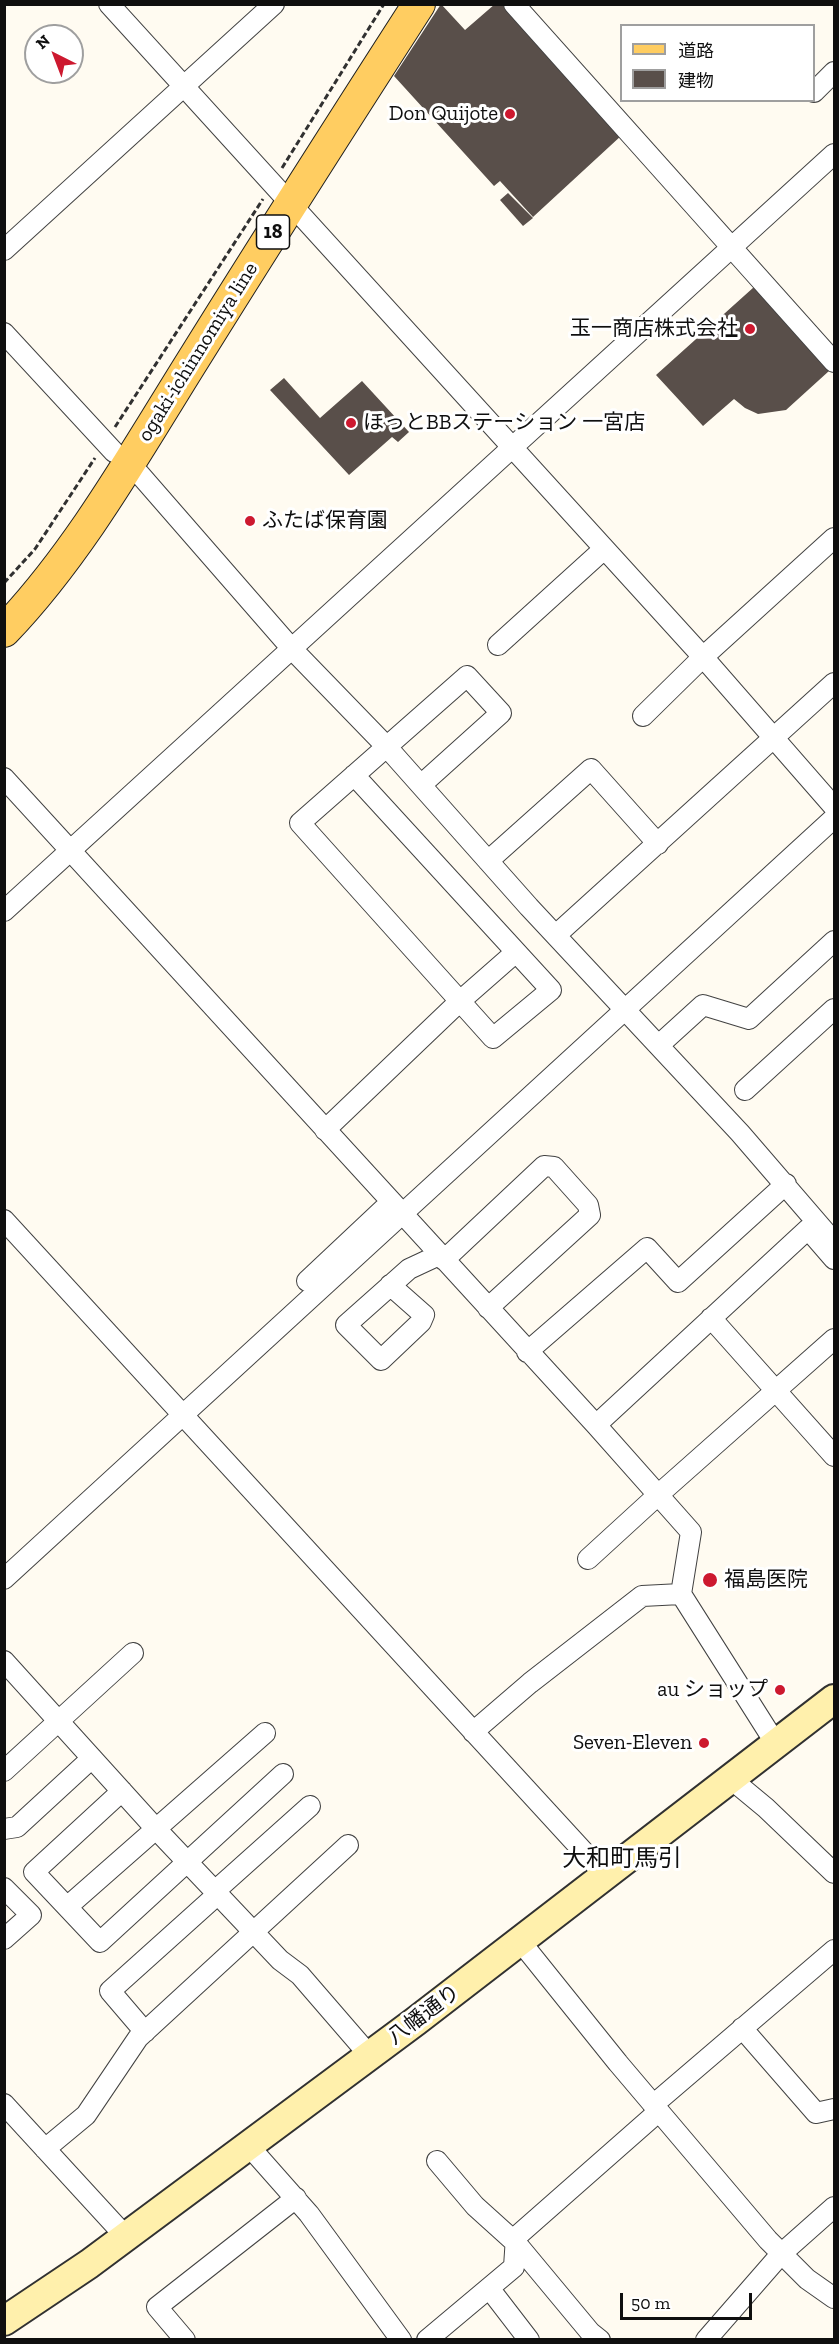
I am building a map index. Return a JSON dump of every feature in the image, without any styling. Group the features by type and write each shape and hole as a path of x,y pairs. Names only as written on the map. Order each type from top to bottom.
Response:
{"main road":[{"name":"ogaki-ichinnomiya line","path":"4,603 60,535 116,452 400,4"},
{"name":"ogaki-ichinnomiya line","path":"281,193 419,4"},
{"name":"ogaki-ichinnomiya line","path":"4,631 70,551 116,452"}],"street":[{"path":"109,4 703,657 834,807"},
{"path":"4,250 274,4"},
{"path":"514,4 834,362"},
{"path":"815,90 834,72"},
{"path":"4,911 834,153"},
{"path":"4,333 116,452 292,648 386,746 488,861 786,1184 834,1242"},
{"path":"643,716 703,657 834,538"},
{"path":"498,645 604,549"},
{"path":"354,775 551,990 493,1038 300,823 386,746 467,676 501,712 420,785"},
{"path":"556,935 834,683"},
{"path":"488,861 591,769 658,844"},
{"path":"4,778 596,1425 691,1532 681,1594 776,1744"},
{"path":"307,1281 397,1208 625,1008 834,818"},
{"path":"325,1130 459,1002 516,952"},
{"path":"659,1045 703,1005 749,1019 830,955"},
{"path":"745,1090 834,1009"},
{"path":"390,1285 409,1269 442,1257 544,1166 554,1167 588,1205 590,1215 488,1308"},
{"path":"527,1352 647,1248 678,1282 786,1184"},
{"path":"4,1580 183,1415 397,1208"},
{"path":"4,1220 604,1875"},
{"path":"596,1425 808,1229 834,1258"},
{"path":"711,1318 834,1456"},
{"path":"588,1559 834,1339"},
{"path":"473,1731 530,1683 642,1596 681,1594"},
{"path":"4,1771 133,1653"},
{"path":"4,1661 216,1893 280,1960 300,1975 370,2056"},
{"name":"八幡通り","path":"4,2321 126,2237 370,2056 834,1698"},
{"path":"67,1907 265,1733"},
{"path":"4,1829 17,1827 92,1758"},
{"path":"122,1791 34,1872 100,1942 283,1774"},
{"path":"731,1779 766,1808 834,1873"},
{"path":"145,2032 110,1991 310,1806"},
{"path":"45,2149 86,2115 138,2038 348,1845"},
{"path":"4,1888 31,1915 4,1939"},
{"path":"520,1941 656,2109 781,2254 807,2279 834,2298"},
{"path":"427,2340 514,2267 516,2237 586,2178 742,2028 834,1950"},
{"path":"742,2028 816,2114 834,2109"},
{"path":"4,2104 126,2237"},
{"path":"248,2145 309,2214 400,2340"},
{"path":"437,2162 475,2206 516,2243 590,2332 600,2340"},
{"path":"185,2340 157,2307 296,2198"},
{"path":"706,2340 781,2254 834,2207"},
{"path":"489,2288 529,2340"}],"path":[{"path":"4,583 116,452 281,193 384,4"}],"building":[{"path":"441,4 465,30 495,4 504,4 622,135 533,217 500,181 494,186 394,76"},
{"path":"508,193 533,218 523,226 500,200"},
{"name":"玉一商店株式会社","path":"754,287 829,371 786,410 758,414 745,408 734,399 703,426 656,375"},
{"path":"284,378 320,418 362,381 409,432 398,442 392,437 349,475 270,390"}],"place":[{"name":"Don Quijote","path":"510,114"},
{"name":"玉一商店株式会社","path":"750,329"},
{"name":"ほっとBBステーション 一宮店","path":"351,423"},
{"name":"ふたば保育園","path":"250,521"},
{"name":"福島医院","path":"710,1580"},
{"name":"au ショップ","path":"780,1690"},
{"name":"Seven-Eleven","path":"704,1743"}],"district":[{"name":"大和町馬引","path":"622,1859"}]}
